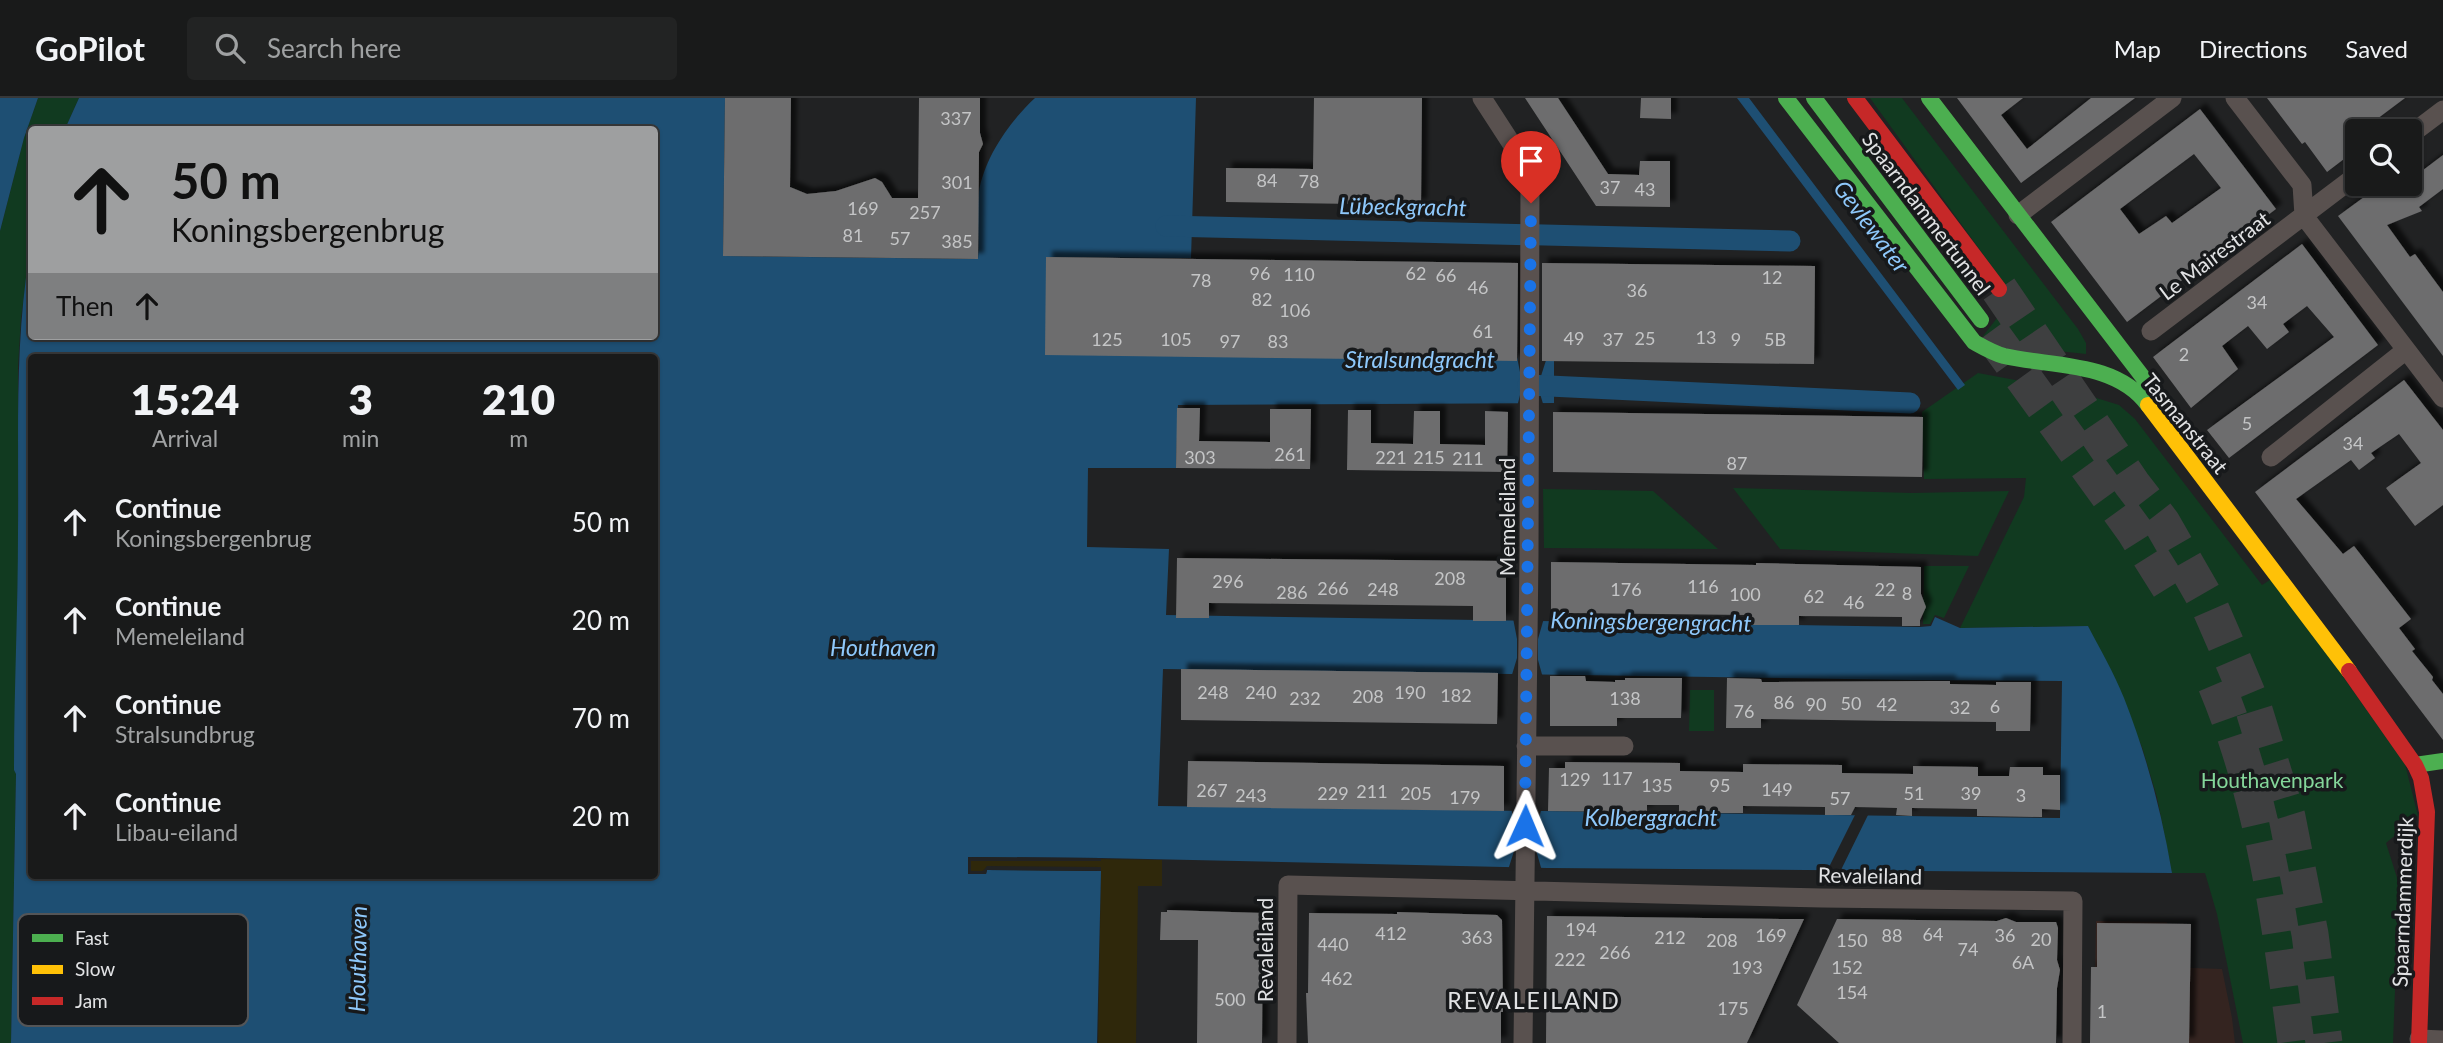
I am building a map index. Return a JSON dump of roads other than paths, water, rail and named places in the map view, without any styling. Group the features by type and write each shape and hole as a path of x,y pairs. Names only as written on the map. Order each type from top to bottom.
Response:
{"main road":[{"name":"Tasmanstraat","path":"1786,98 1974,342 2000,355 2109,374 2130,385 2142,397 2356,680 2415,765"},
{"name":"Spaarndammertunnel","path":"1814,98 1981,320"},
{"name":"Spaarndammertunnel","path":"1856,98 1999,289"},
{"name":"Tasmanstraat","path":"1929,98 2230,489 2412,733"},
{"path":"2415,765 2434,759 2440,782"},
{"name":"Spaarndammerdijk","path":"2415,765 2421,778 2427,812 2430,1041"},
{"path":"2427,812 2442,800"},
{"name":"Spaarndammerdijk","path":"2442,800 2442,854"},
{"name":"Spaarndammerdijk","path":"2430,1041 2437,999"}],"street":[{"name":"Memeleiland","path":"1482,98 1530,172 1525,881"},
{"path":"2018,215 2172,98"},
{"path":"2235,98 2302,185 2304,216 2443,398"},
{"path":"2422,126 2443,110"},
{"name":"Le Mairestraat","path":"2151,331 2345,184"},
{"path":"2271,457 2406,351"},
{"path":"1526,746 1624,746"},
{"path":"1523,1043 1525,881"},
{"name":"Revaleiland","path":"1287,1043 1288,884 1525,881 1822,898 2073,901 2071,1043"}],"water":[{"path":"0,98 38,98 24,138 0,231"},
{"name":"Houthaven","path":"79,98 725,98 723,256 978,259 978,200 986,166 1008,129 1035,98 1196,98 1191,258 1046,257 1046,355 1554,354 1554,403 1178,405 1176,468 1088,468 1087,547 1169,549 1166,615 1920,627 1931,626 1935,617 1960,628 2088,626 2120,689 2139,741 2158,806 2172,873 1548,868 968,857 968,874 986,874 987,870 1101,871 1097,1043 11,1043 19,388 28,267 28,340 658,340 658,126 66,126","holes":["1163,669 2062,681 2060,818 1158,806"]},
{"name":"Gevlewater","path":"1737,98 1749,98 1965,385 1958,390"}],"waterway":[{"name":"Lübeckgracht","path":"1166,226 1790,241"},
{"name":"Stralsundgracht","path":"1528,385 1910,403"}],"tunnel":[{"path":"1999,289 2132,484 2162,523 2209,605 2232,658 2254,710 2287,817 2310,934 2324,1043"},
{"path":"1990,332 2134,530 2174,594"},
{"path":"2216,684 2233,727 2258,816 2284,952 2296,1043"}],"district":[{"name":"REVALEILAND","path":"1534,1000"}],"water label":[{"name":"Koningsbergengracht","path":"1651,621"},
{"name":"Kolberggracht","path":"1651,817"}],"park label":[{"name":"Houthavenpark","path":"2272,779"}]}
